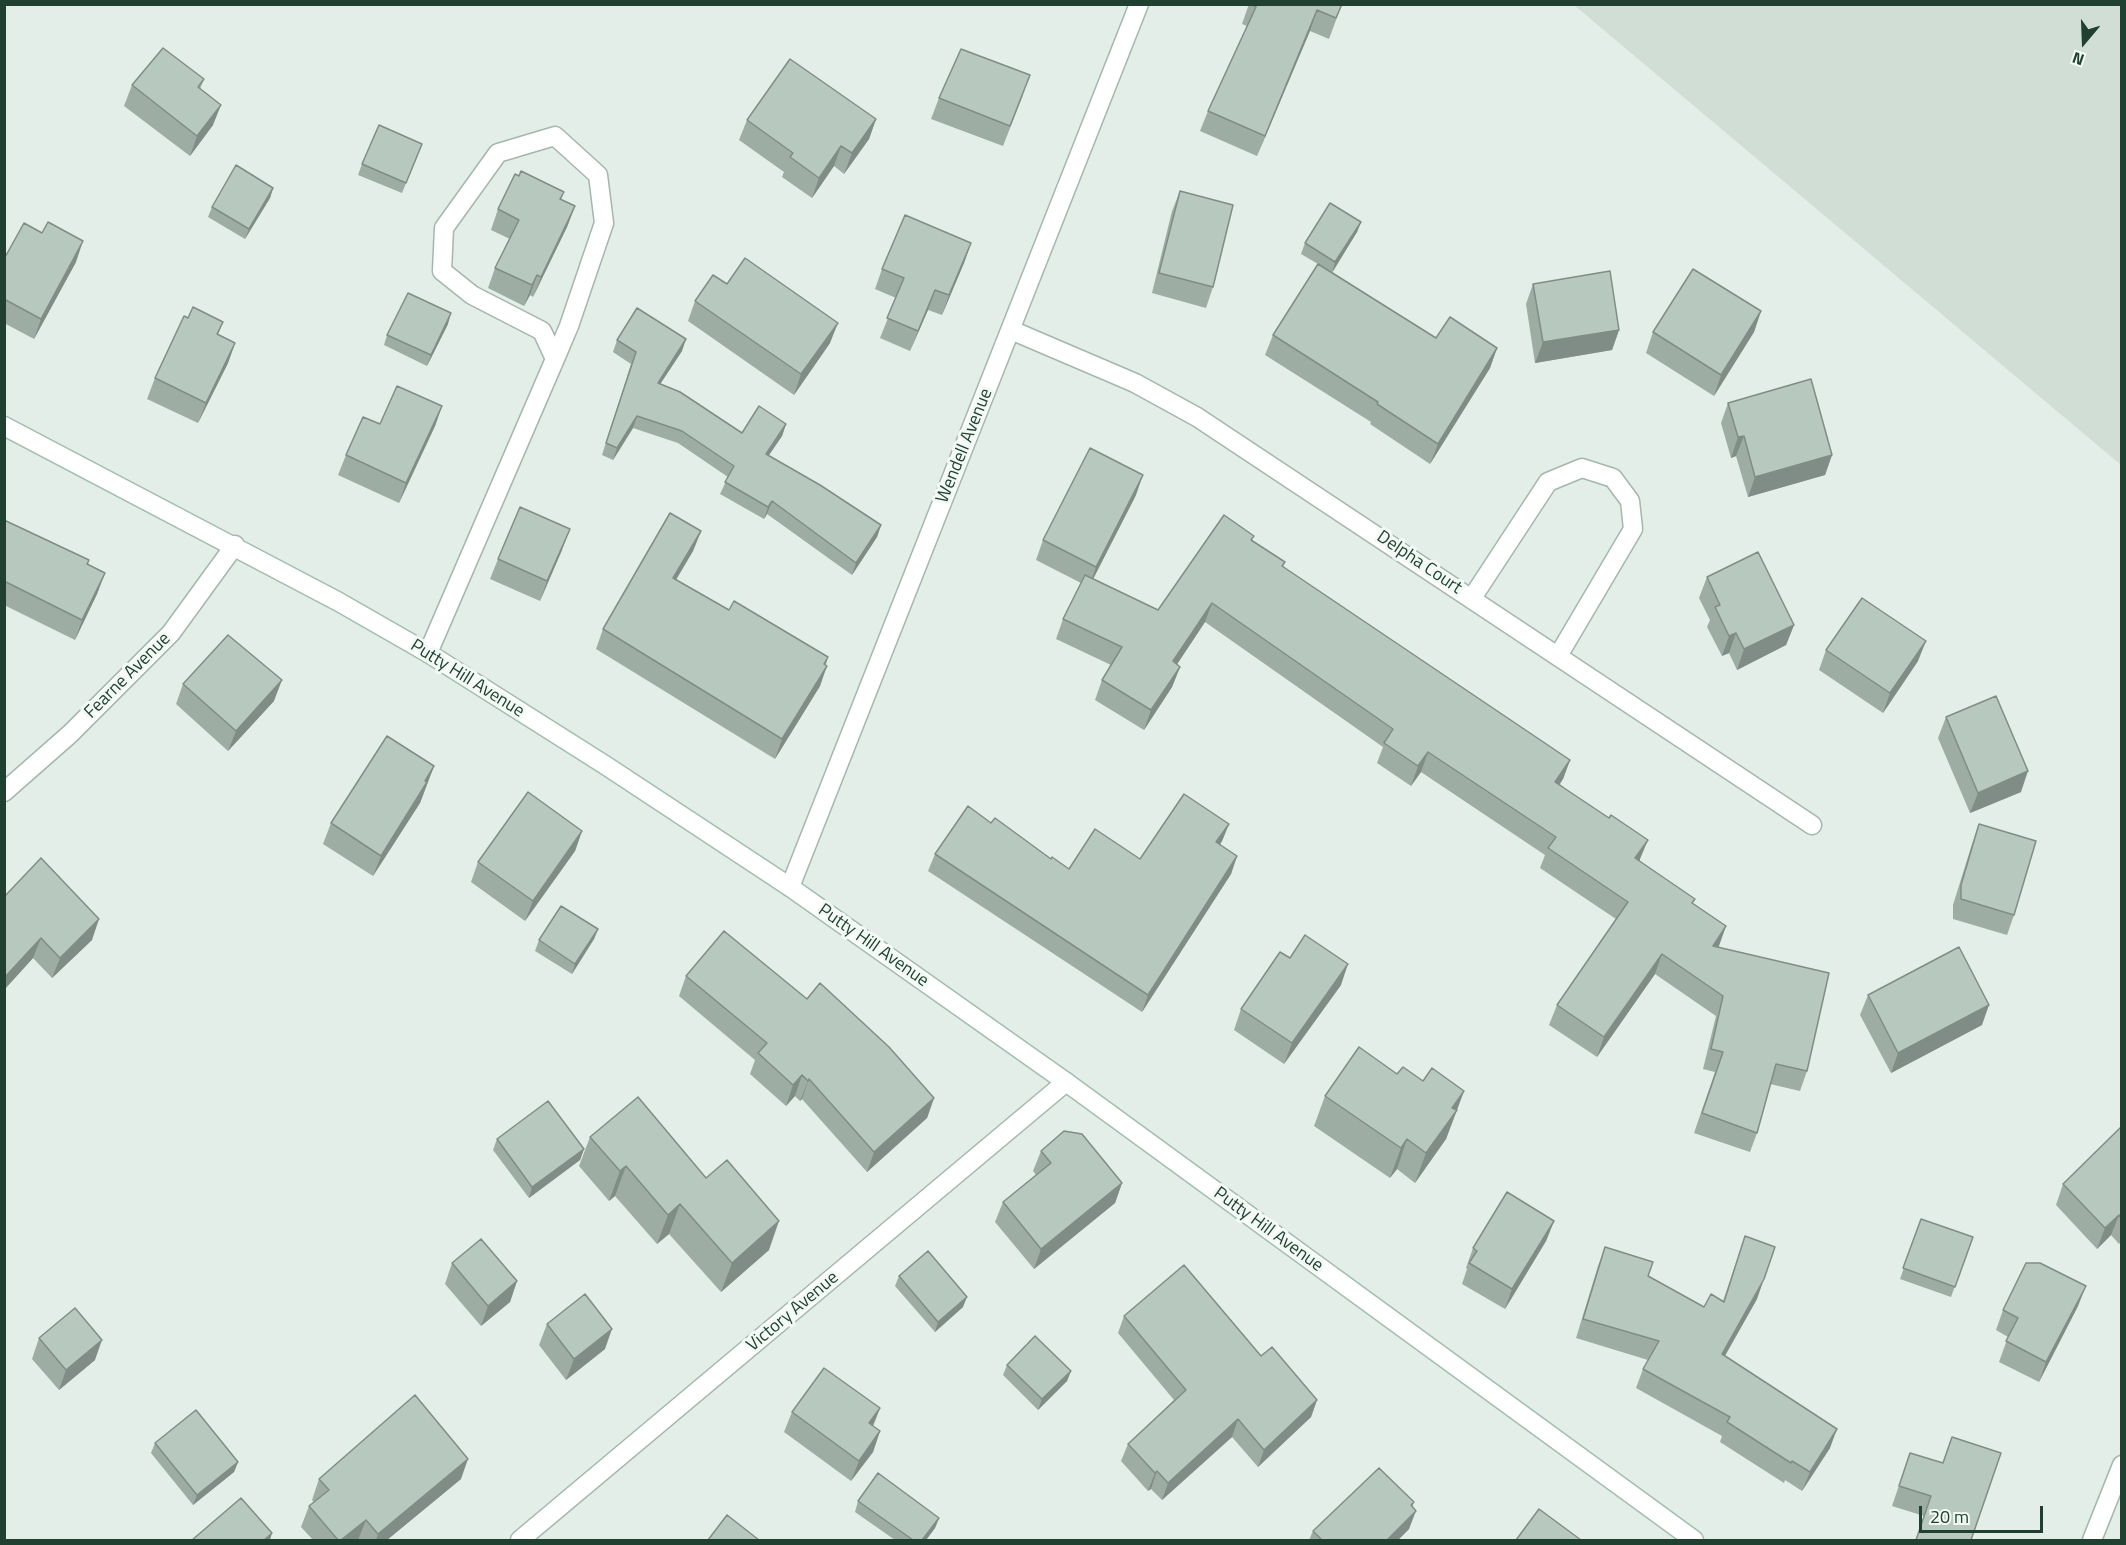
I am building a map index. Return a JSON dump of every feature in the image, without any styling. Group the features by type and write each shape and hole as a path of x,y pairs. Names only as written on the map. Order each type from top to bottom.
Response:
{"street":[{"name":"Wendell Avenue","path":"790,887 1138,4"},
{"path":"428,653 555,359 604,223 598,175 555,136 498,153 444,228 442,271 472,295 542,331 555,359"},
{"name":"Delpha Court","path":"1011,330 1135,383 1197,417 1812,825"},
{"name":"Putty Hill Avenue","path":"4,426 235,545 428,653 605,765 790,887 1066,1082 1694,1540"},
{"path":"1472,598 1548,482 1582,468 1614,478 1630,501 1633,529 1558,656"},
{"name":"Fearne Avenue","path":"4,792 70,734 171,633 235,545"},
{"name":"Victory Avenue","path":"520,1540 1066,1082"},
{"path":"2092,1540 2121,1465"}],"shaded area":[{"path":"1574,5 2121,5 2121,465"}],"building":[{"path":"1251,4 1342,4 1336,18 1317,10 1265,136 1208,111 1256,7"},
{"path":"163,48 204,79 198,87 221,105 197,136 132,85"},
{"path":"961,49 1030,75 1010,126 939,98"},
{"path":"790,59 876,119 852,153 841,146 819,178 790,157 793,153 747,120"},
{"path":"379,125 422,144 406,183 362,164"},
{"path":"236,165 273,188 249,229 212,207"},
{"path":"521,171 564,192 560,199 575,206 541,277 537,275 532,285 495,268 519,220 498,209 515,174 519,176"},
{"path":"1180,191 1233,205 1213,287 1159,273"},
{"path":"1330,203 1361,222 1335,262 1305,243"},
{"path":"905,215 971,243 949,295 935,290 918,331 887,318 904,278 882,269"},
{"path":"48,222 83,241 41,319 4,299 4,259 24,223 42,233"},
{"path":"745,258 838,323 801,374 695,301 713,275 727,284"},
{"path":"1318,264 1436,338 1450,317 1497,348 1438,444 1377,404 1378,402 1273,335"},
{"path":"1693,269 1761,311 1721,375 1653,332"},
{"path":"1610,271 1619,330 1543,342 1533,284"},
{"path":"408,293 451,313 431,355 387,335"},
{"path":"193,307 223,322 217,334 235,343 206,403 155,378 184,316 188,318"},
{"path":"637,308 686,339 658,383 680,392 742,433 759,406 786,424 766,454 820,485 881,525 856,563 772,501 768,507 725,482 734,466 682,431 637,416 617,448 606,443 636,352 617,340"},
{"path":"1811,379 1832,455 1755,477 1744,436 1738,437 1728,403"},
{"path":"397,386 442,406 406,483 346,455 363,417 380,424"},
{"path":"1090,448 1143,475 1096,567 1043,540"},
{"path":"520,507 570,529 547,581 498,559"},
{"path":"670,513 701,531 673,578 729,610 734,601 828,657 824,664 827,666 782,739 603,629"},
{"path":"1224,515 1254,536 1251,540 1285,562 1282,566 1570,760 1555,782 1609,818 1611,815 1648,840 1635,858 1695,899 1692,903 1726,926 1713,946 1829,973 1807,1071 1776,1064 1757,1133 1702,1113 1723,1052 1711,1049 1723,996 1662,954 1604,1037 1557,1005 1628,902 1548,848 1556,837 1428,752 1418,766 1384,743 1393,729 1212,603 1173,661 1180,667 1151,710 1102,680 1122,647 1063,619 1085,575 1158,610"},
{"path":"4,520 89,560 87,564 105,573 82,620 4,581"},
{"path":"1758,552 1794,625 1744,649 1736,633 1729,636 1715,607 1720,605 1707,577"},
{"path":"1862,598 1926,641 1890,693 1826,650"},
{"path":"228,635 282,680 236,731 183,684"},
{"path":"1996,696 2028,771 1978,793 1946,717"},
{"path":"387,736 434,766 425,781 427,782 381,856 331,823"},
{"path":"528,792 582,831 533,901 478,862"},
{"path":"1184,794 1229,824 1216,842 1237,856 1148,995 935,854 968,806 991,823 995,818 1051,859 1052,857 1069,869 1095,829 1140,859"},
{"path":"1979,824 2036,841 2014,915 1961,899 1961,885"},
{"path":"41,858 99,919 60,958 41,938 4,978 4,897"},
{"path":"561,906 598,929 575,964 539,940"},
{"path":"724,931 807,999 820,983 889,1047 934,1098 874,1152 809,1079 808,1081 802,1075 793,1085 758,1053 767,1043 686,976"},
{"path":"1305,935 1348,964 1292,1043 1241,1009 1280,952 1290,958"},
{"path":"1959,947 1989,1005 1898,1053 1868,995"},
{"path":"1359,1047 1397,1074 1403,1067 1423,1081 1432,1068 1464,1091 1452,1108 1457,1110 1426,1153 1407,1139 1401,1148 1325,1096"},
{"path":"638,1097 706,1178 727,1160 779,1221 732,1263 680,1204 668,1215 626,1166 620,1171 590,1137"},
{"path":"548,1101 584,1149 532,1187 497,1139"},
{"path":"2121,1127 2121,1218 2119,1215 2105,1228 2063,1184"},
{"path":"1064,1131 1082,1134 1122,1183 1041,1249 1003,1202 1051,1163 1041,1151"},
{"path":"1507,1192 1554,1221 1512,1289 1469,1263 1477,1251 1473,1248"},
{"path":"1921,1219 1973,1237 1955,1287 1903,1268"},
{"path":"1745,1236 1775,1247 1764,1279 1722,1354 1837,1429 1810,1472 1792,1461 1791,1463 1727,1422 1730,1417 1643,1369 1659,1341 1583,1319 1605,1247 1653,1262 1648,1276 1704,1307 1711,1294 1724,1302"},
{"path":"481,1239 517,1281 488,1306 452,1263"},
{"path":"928,1251 967,1297 938,1322 899,1276"},
{"path":"2026,1263 2040,1263 2086,1286 2046,1362 2006,1341 2018,1318 2003,1310"},
{"path":"1184,1265 1261,1356 1272,1347 1317,1400 1264,1450 1238,1419 1168,1483 1157,1471 1155,1473 1128,1444 1186,1390 1124,1316"},
{"path":"585,1294 612,1329 574,1359 547,1324"},
{"path":"75,1308 102,1340 66,1370 39,1338"},
{"path":"1035,1336 1071,1371 1042,1399 1007,1365"},
{"path":"824,1368 880,1408 869,1423 880,1431 859,1461 792,1412"},
{"path":"415,1395 468,1459 378,1534 366,1520 338,1540 309,1506 329,1490 319,1479"},
{"path":"196,1410 238,1462 197,1495 155,1443"},
{"path":"1952,1437 2001,1453 1971,1540 1916,1540 1931,1496 1899,1486 1910,1453 1943,1463"},
{"path":"1379,1468 1414,1502 1411,1505 1416,1511 1387,1540 1322,1540 1313,1531"},
{"path":"878,1473 939,1518 922,1540 913,1540 858,1501"},
{"path":"241,1498 272,1533 264,1540 192,1540"},
{"path":"1539,1509 1581,1540 1516,1540"},
{"path":"727,1515 759,1540 708,1540"}]}
